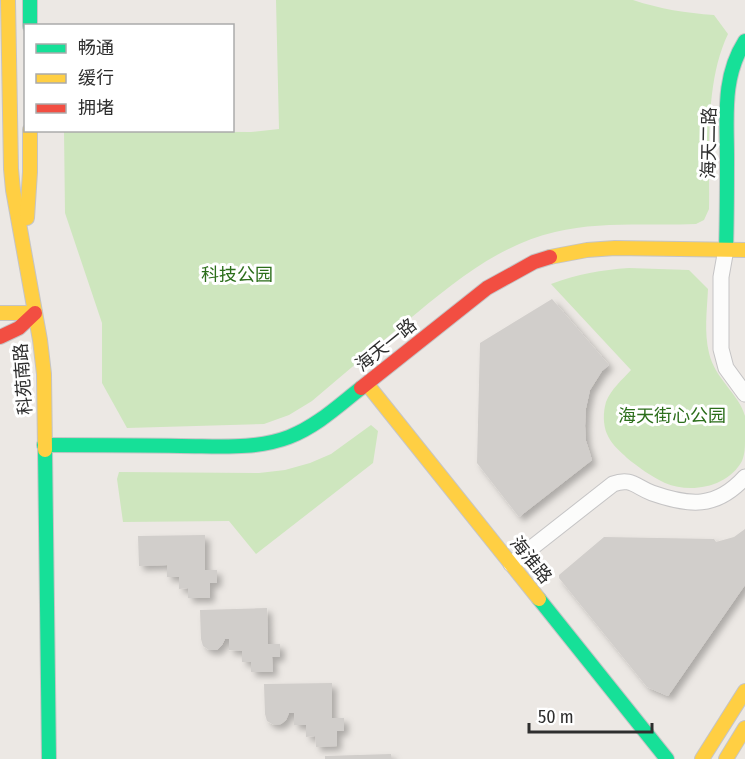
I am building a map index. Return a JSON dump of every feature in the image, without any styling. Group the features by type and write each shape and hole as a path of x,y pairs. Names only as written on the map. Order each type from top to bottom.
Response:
{"street":[{"name":"科苑南路","path":"8,0 13,190 44,374 49,759"},
{"path":"30,0 30,24"},
{"name":"海天二路","path":"726,249 728,98 733,65 745,41"},
{"path":"25,259 30,132"},
{"name":"海天一路","path":"44,445 234,446 255,445 290,438 320,421 487,288 534,262 558,255 606,248 745,250"},
{"path":"726,249 721,277 720,349 726,368 745,394"},
{"path":"0,313 34,313"},
{"path":"0,337 25,323 34,313"},
{"name":"海淮路","path":"367,384 667,759"},
{"path":"511,564 613,484 621,481 687,503 713,500 735,488 745,477"},
{"path":"702,759 745,691"},
{"path":"726,759 745,728"}],"green space":[{"name":"科技公园","path":"276,0 633,0 673,10 714,15 728,34 720,54 712,97 709,209 704,220 696,224 590,226 555,232 513,247 458,280 312,401 289,415 264,424 127,428 102,383 102,323 65,213 64,132 251,132 279,129"},
{"name":"海天街心公园","path":"629,268 689,270 708,289 707,345 716,371 738,401 745,416 745,447 744,456 736,470 728,477 708,486 686,488 665,483 645,472 613,444 605,427 604,410 608,397 631,370 551,284 590,273"},
{"path":"371,425 378,431 373,463 256,554 229,521 123,522 117,479 119,472 259,473 285,470 331,454"}],"building":[{"path":"552,299 609,365 602,371 590,390 586,408 586,441 592,460 519,517 477,463 480,343"},
{"path":"745,529 745,585 668,696 647,687 559,578 559,575 604,537 714,539 716,542 734,537"},
{"path":"205,535 205,570 217,570 217,583 210,583 210,598 188,598 188,588 179,589 179,577 167,577 167,565 139,566 138,536"},
{"path":"267,608 268,644 280,644 280,657 272,657 273,672 251,672 251,662 242,662 242,651 229,650 229,639 225,639 217,650 209,650 203,646 200,610"},
{"path":"332,683 332,718 344,718 344,731 337,731 337,746 316,747 315,736 306,737 306,725 294,725 294,713 289,713 281,724 274,725 267,721 264,684"},
{"path":"391,754 392,759 325,759 325,756"}],"traffic: fast":[{"path":"30,0 30,24"},
{"path":"726,249 727,97 732,69 745,41"},
{"path":"44,445 222,447 263,444 289,437 309,427 361,388"},
{"path":"45,450 49,759"},
{"path":"539,599 667,759"}],"traffic: slow":[{"path":"8,0 11,169 40,340 44,374 45,450"},
{"path":"27,218 30,132"},
{"path":"550,257 587,250 615,248 745,250"},
{"path":"0,313 35,313"},
{"path":"367,384 539,599"},
{"path":"702,759 745,691"},
{"path":"726,759 745,728"}],"traffic: jam":[{"path":"361,388 487,288 534,262 550,257"},
{"path":"0,337 19,328 35,313"}]}
